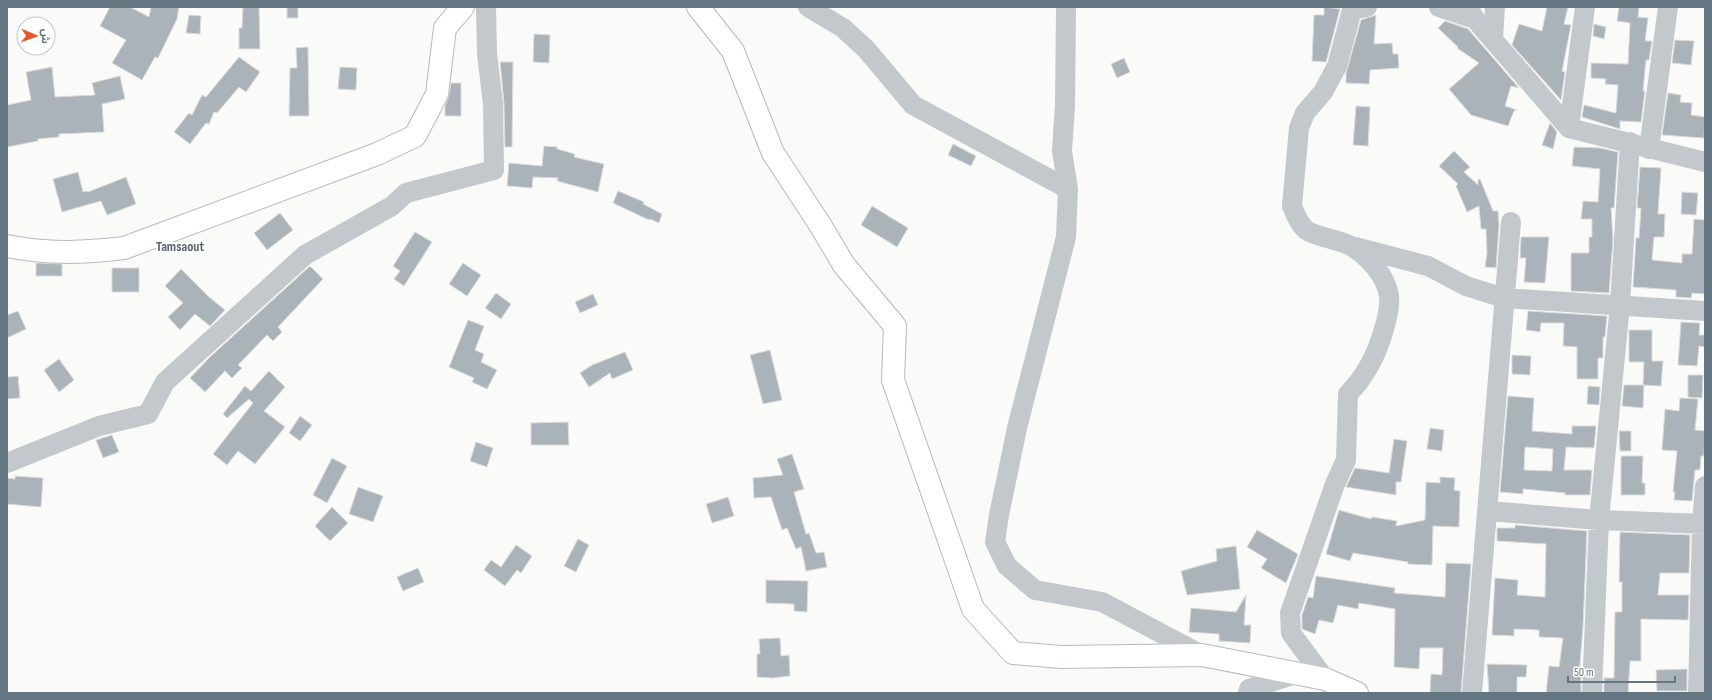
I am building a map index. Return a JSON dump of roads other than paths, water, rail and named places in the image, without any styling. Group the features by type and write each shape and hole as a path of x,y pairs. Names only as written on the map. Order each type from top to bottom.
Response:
{"main road":[{"path":"7,246 32,251 84,253 124,248 377,154 415,136 436,94 445,28 463,7"},
{"path":"698,7 734,52 773,153 819,223 844,265 895,326 893,380 973,609 1013,653 1060,657 1202,655 1325,678 1357,693"}],"street":[{"path":"7,463 99,426 148,414 165,382 305,255 392,206 406,193 494,170 493,104 487,54 486,7"},
{"path":"808,7 843,28 866,49 913,105 1068,189"},
{"path":"1066,7 1065,105 1062,151 1068,189 1066,237 1018,428 999,515 995,542 1007,566 1035,590 1102,602 1202,655"},
{"path":"1367,7 1352,10 1338,66 1323,92 1305,113 1299,128 1292,206 1296,216 1306,230 1349,245 1428,266 1466,286 1504,298 1705,311"},
{"path":"1439,7 1472,13 1569,128 1630,142 1649,149 1705,162"},
{"path":"1493,39 1495,7"},
{"path":"1569,128 1585,7"},
{"path":"1649,149 1668,7"},
{"path":"1592,693 1599,520 1620,305 1630,142"},
{"path":"1472,693 1511,222"},
{"path":"1325,678 1291,633 1290,613 1335,484 1346,460 1348,394 1359,384 1378,351 1388,314 1389,296 1384,281 1369,260 1349,245"},
{"path":"1698,693 1705,486"},
{"path":"1488,511 1599,520 1704,524"},
{"path":"1248,693 1249,689 1299,673"}],"district":[{"name":"Tamsaout","path":"180,246"}]}
